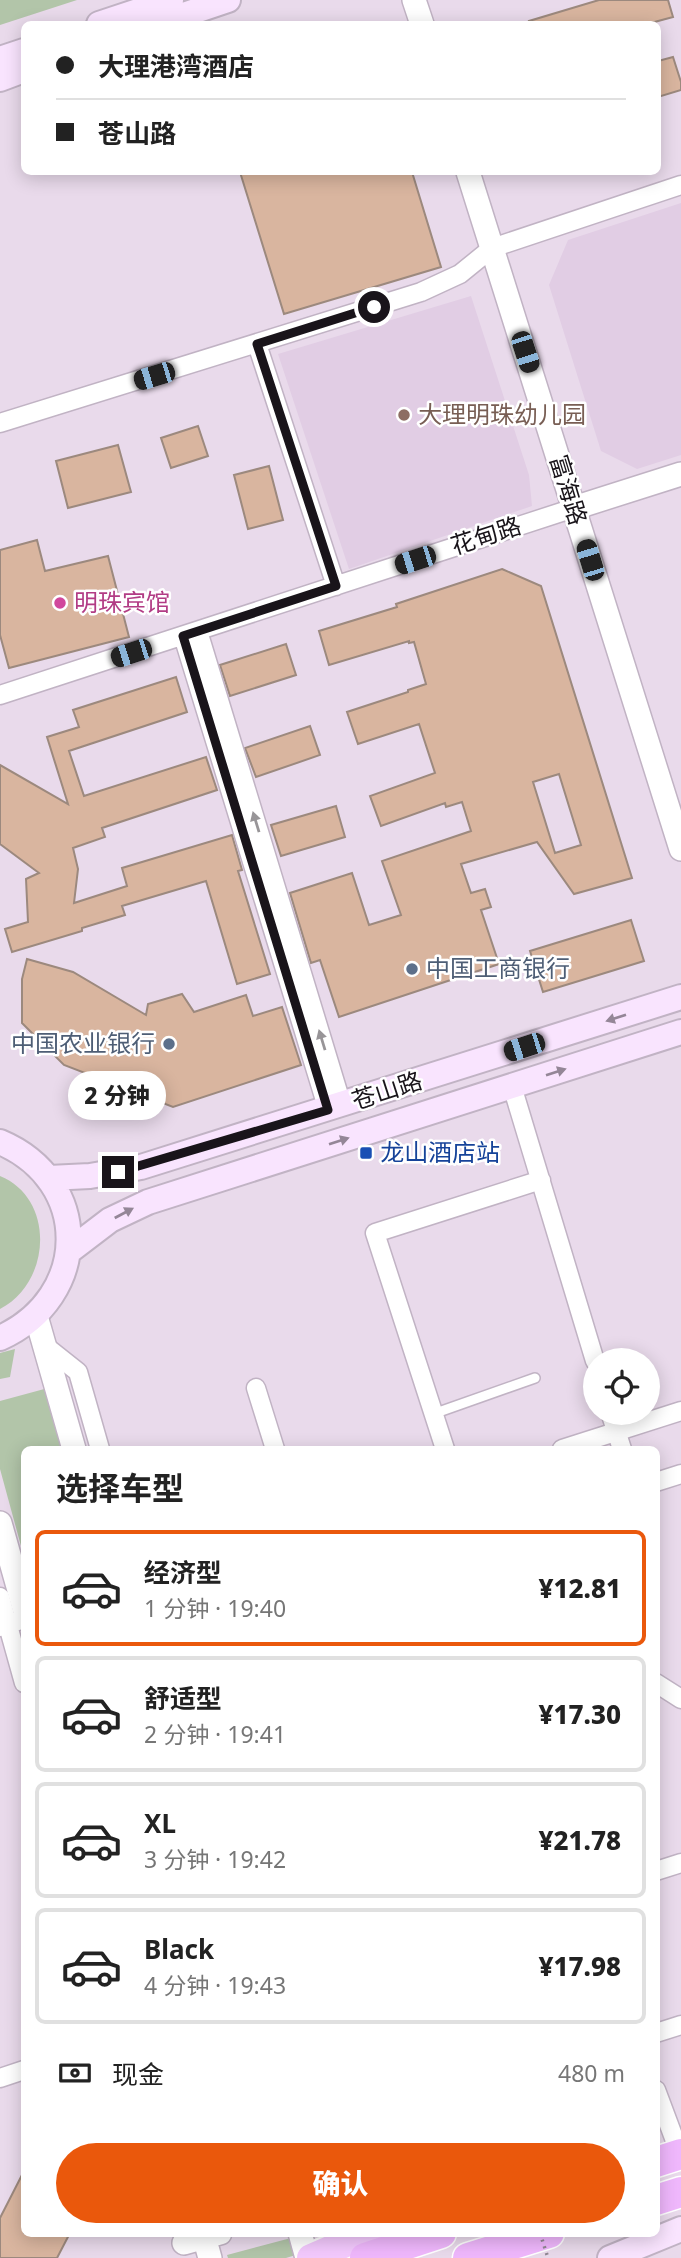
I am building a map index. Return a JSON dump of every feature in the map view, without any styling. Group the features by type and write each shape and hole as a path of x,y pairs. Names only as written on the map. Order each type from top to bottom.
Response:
{"highway":[{"path":"660,2158 681,2154"},
{"path":"660,2199 681,2192"},
{"path":"365,2258 429,2237"},
{"path":"468,2258 536,2237"}],"main road":[{"path":"108,21 171,0"},
{"path":"166,21 228,0"},
{"path":"0,59 21,52"},
{"path":"0,79 21,71"},
{"name":"苍山路","path":"49,1178 130,1170 681,997"},
{"name":"苍山路","path":"68,1252 110,1220 148,1202 681,1032"},
{"path":"0,1142 19,1150 43,1170 63,1206 68,1226 68,1252 59,1284 49,1301 36,1316 0,1338"},
{"path":"610,2258 681,2229"},
{"path":"309,2258 359,2237"}],"street":[{"path":"414,0 421,21"},
{"name":"富海路","path":"469,175 681,849"},
{"path":"0,423 421,292 460,274 492,248 681,185"},
{"path":"257,344 336,586"},
{"path":"574,508 681,474"},
{"name":"花甸路","path":"0,695 574,508"},
{"path":"190,633 335,1107"},
{"path":"512,1086 591,1348"},
{"path":"444,1446 375,1233 541,1180"},
{"path":"36,1316 73,1446"},
{"path":"44,1345 78,1372 99,1446"},
{"path":"256,1388 274,1446"},
{"path":"583,1446 619,1441 681,1411"},
{"path":"660,1481 681,1474"},
{"path":"0,1523 21,1597"},
{"path":"0,1597 11,1624 21,1669"},
{"path":"660,1686 681,1699"},
{"path":"660,1870 681,1863"},
{"path":"660,2032 681,2025"},
{"path":"0,2078 21,2071"},
{"path":"660,2100 681,2154"},
{"path":"301,2237 309,2258"}],"lane":[{"path":"433,1414 535,1378"}],"path":[{"path":"541,2237 548,2258"}],"shaded area":[{"path":"681,203 681,455 637,469 601,451 549,285 568,240"},
{"name":"大理明珠幼儿园","path":"471,296 529,475 532,506 349,569 278,354"}],"green space":[{"path":"0,0 77,0 0,25"},
{"path":"0,1176 18,1187 31,1203 38,1221 40,1241 37,1262 29,1280 17,1297 0,1309"},
{"path":"15,1349 10,1377 0,1379 0,1353"},
{"path":"48,1388 64,1446 21,1446 21,1546 0,1469 0,1401"},
{"path":"291,2238 296,2255 286,2258 228,2258 227,2255"}],"building":[{"path":"599,0 668,0 673,17 658,21 529,21"},
{"path":"673,57 681,90 661,96 661,60"},
{"path":"241,175 413,175 441,267 284,314"},
{"path":"198,426 208,456 171,468 161,438"},
{"path":"118,445 131,492 68,508 56,461"},
{"path":"269,466 283,520 248,529 234,475"},
{"name":"明珠宾馆","path":"37,540 45,571 108,556 129,637 9,668 0,635 0,550"},
{"path":"502,569 541,586 632,878 574,894 537,842 461,864 471,893 485,889 491,907 481,910 499,964 339,1017 320,960 311,963 290,893 352,873 369,925 401,915 382,861 471,831 462,802 446,807 445,803 381,826 370,796 435,773 419,724 358,744 347,712 426,684 414,642 409,641 329,665 319,631 397,607 396,604","holes":["559,774 581,845 555,853 533,782"]},
{"path":"286,644 296,675 230,696 220,665"},
{"path":"176,677 187,712 69,751 84,796 206,757 217,790 102,828 105,837 73,848 78,869 74,903 127,886 122,868 232,835 242,870 238,871 270,974 237,984 206,881 122,906 125,915 12,952 5,929 28,922 26,879 39,873 0,844 0,765 68,804 47,737 79,727 73,710"},
{"path":"310,726 320,755 256,777 245,748"},
{"path":"336,806 345,837 281,856 271,825"},
{"path":"631,920 644,961 543,992 530,951"},
{"name":"中国农业银行","path":"27,959 73,972 146,1015 148,1004 182,994 194,1012 246,995 253,1016 282,1007 301,1065 173,1107 64,1065 22,1023 22,979"},
{"path":"21,2177 21,2237 68,2237 57,2258 0,2258 0,2218"}],"place":[{"name":"大理明珠幼儿园","path":"404,415"},
{"name":"明珠宾馆","path":"60,603"},
{"name":"中国工商银行","path":"412,969"},
{"name":"中国农业银行","path":"169,1044"},
{"name":"龙山酒店站","path":"366,1153"}],"route":[{"path":"118,1172 328,1110 183,636 336,586 257,344 374,307"}]}
